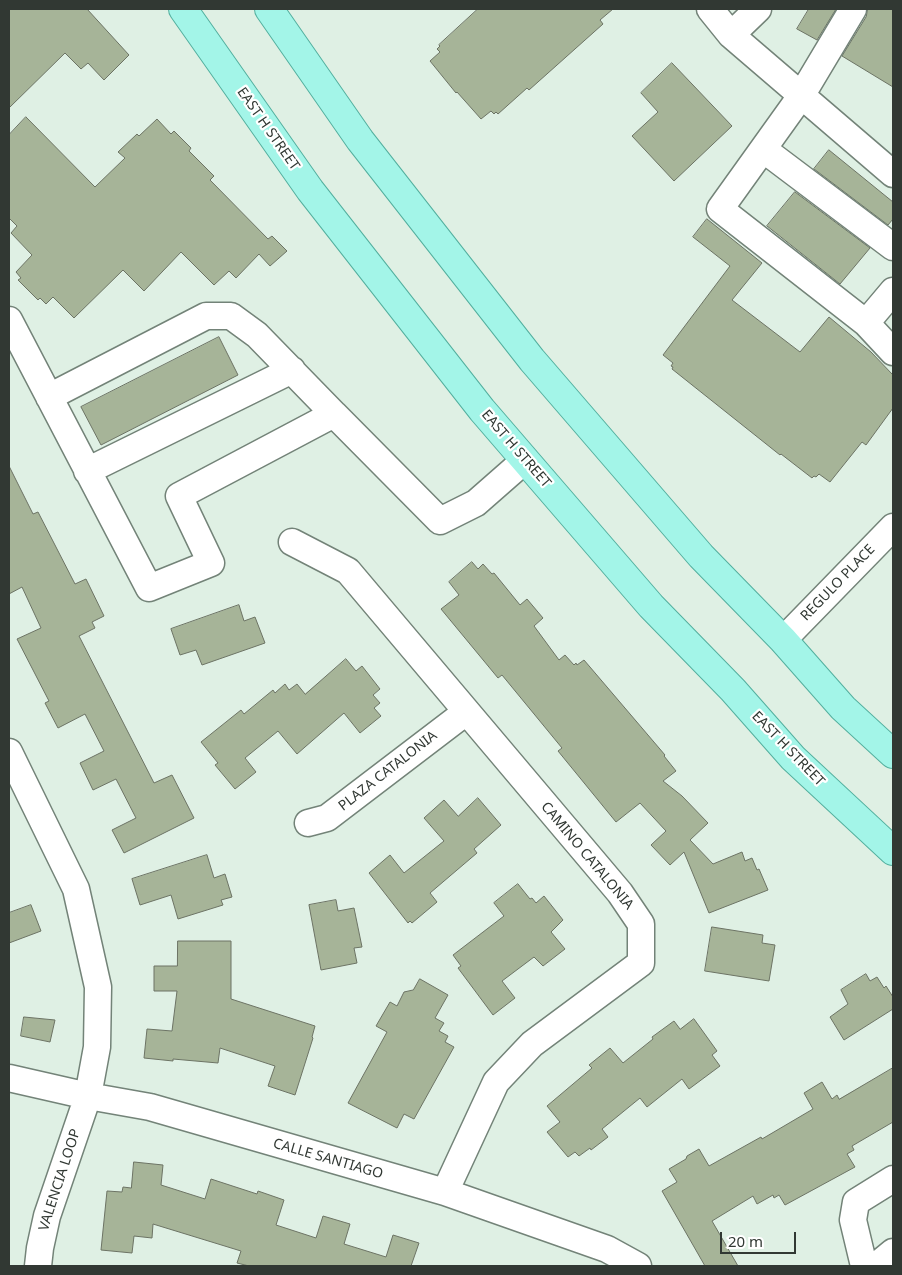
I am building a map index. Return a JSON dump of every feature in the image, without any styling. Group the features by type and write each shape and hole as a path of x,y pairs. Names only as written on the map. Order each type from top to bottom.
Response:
{"main road":[{"name":"EAST H STREET","path":"184,9 310,190 482,410 651,606 733,690 793,758 893,850"},
{"path":"268,9 360,140 532,360 700,556 783,640 843,708 893,754"}],"street":[{"path":"710,9 731,35 893,174"},
{"path":"731,35 758,9"},
{"path":"853,9 801,96 720,209 866,323 893,352"},
{"path":"763,149 893,247"},
{"path":"866,323 893,291"},
{"path":"49,397 206,316 231,316 257,335 440,521 476,503 525,460"},
{"path":"9,320 149,588 211,563 179,496 334,414"},
{"path":"88,471 292,370"},
{"name":"REGULO PLACE","path":"783,640 893,527"},
{"name":"CAMINO CATALONIA","path":"292,542 348,571 620,894 641,924 641,963 532,1044 496,1082 445,1192"},
{"name":"PLAZA CATALONIA","path":"308,823 327,818 466,712"},
{"name":"VALENCIA LOOP","path":"9,752 72,881 80,904 98,987 97,1046 88,1096 47,1216 38,1266"},
{"name":"CALLE SANTIAGO","path":"9,1078 88,1096 150,1107 445,1192 607,1249 638,1266"},
{"path":"864,1266 853,1220 856,1202 893,1179"},
{"path":"876,1266 893,1252"}],"building":[{"path":"9,9 87,9 129,55 104,80 88,63 81,69 65,53 9,108"},
{"path":"478,9 613,9 600,20 603,24 529,90 527,88 498,114 496,112 494,114 491,111 481,119 456,93 430,61 440,52 437,49 439,45"},
{"path":"809,9 836,9 817,40 797,29"},
{"path":"868,9 893,9 893,87 842,56 866,17"},
{"path":"672,63 732,126 674,181 632,136 658,112 641,93"},
{"path":"26,117 95,187 125,158 118,152 157,119 171,134 174,131 191,148 189,151 214,176 210,180 268,239 272,236 287,251 270,266 259,254 236,278 229,271 214,285 181,252 144,291 123,270 74,318 53,297 46,304 40,298 38,300 18,280 21,278 16,272 32,255 11,233 17,226 9,218 9,135"},
{"path":"829,150 893,202 893,219 888,225 814,169"},
{"path":"795,192 870,248 840,284 767,226"},
{"path":"707,219 762,263 732,300 800,352 829,317 871,352 893,375 893,408 866,445 862,442 830,482 819,474 812,478 780,455 672,369 673,363 663,355 730,266 693,237"},
{"path":"219,337 238,375 101,445 81,407"},
{"path":"9,466 33,514 38,512 75,584 86,579 104,616 92,622 95,628 79,636 154,783 172,775 194,818 124,853 112,830 136,818 116,779 93,790 80,763 104,751 85,714 58,728 45,703 49,701 17,639 41,628 22,587 9,594"},
{"path":"472,562 478,569 483,564 492,574 494,573 520,605 527,599 543,618 534,626 559,660 565,655 574,665 576,663 577,665 584,660 665,755 676,771 663,781 682,796 708,823 690,840 713,864 742,852 745,861 752,858 768,890 709,913 684,852 670,865 651,845 666,831 640,803 616,822 558,751 562,748 502,675 498,678 441,609 459,595 449,582"},
{"path":"239,605 244,621 255,617 265,643 202,665 196,650 180,655 171,629"},
{"path":"346,659 356,671 362,666 380,689 373,695 380,703 374,708 381,716 360,733 344,713 297,754 278,731 245,758 256,772 235,789 215,765 218,763 201,742 241,710 244,714 273,690 275,693 285,684 289,690 297,684 305,694"},
{"path":"478,798 501,825 474,849 477,853 430,893 437,902 412,923 410,921 408,923 369,873 390,855 404,873 444,841 424,818 444,800 458,816"},
{"path":"207,855 214,878 225,874 232,897 221,900 223,905 178,919 171,895 140,905 132,879"},
{"path":"518,884 530,899 532,898 536,903 544,896 563,920 551,932 565,949 543,966 534,957 502,981 515,998 493,1015 458,968 461,966 453,955 504,916 494,903"},
{"path":"336,900 338,911 354,908 362,947 354,948 357,963 321,970 309,905"},
{"path":"31,905 41,931 9,943 9,913"},
{"path":"712,927 763,935 762,943 775,945 769,981 705,971"},
{"path":"178,941 231,941 231,999 315,1026 295,1095 268,1086 275,1066 220,1048 218,1063 144,1058 147,1029 172,1031 177,991 154,991 154,966 177,966"},
{"path":"866,974 870,981 877,977 884,988 886,986 893,997 893,1009 844,1040 830,1017 848,1004 841,990"},
{"path":"420,979 448,995 435,1018 444,1023 439,1031 448,1036 445,1042 454,1047 414,1119 404,1114 397,1128 348,1103 387,1032 376,1026 390,1002 397,1006 404,992 413,990"},
{"path":"24,1017 55,1020 50,1042 21,1036"},
{"path":"694,1019 717,1051 712,1055 720,1066 689,1089 682,1079 647,1107 640,1098 602,1129 608,1137 591,1150 590,1148 579,1156 575,1152 568,1157 547,1132 560,1122 547,1106 592,1068 589,1065 610,1048 623,1063 653,1039 652,1037 674,1021 680,1029"},
{"path":"893,1068 893,1122 852,1146 854,1150 847,1154 855,1167 785,1205 779,1195 774,1198 773,1195 757,1204 753,1196 712,1221 738,1266 705,1266 662,1191 677,1182 669,1169 699,1149 709,1166 761,1137 762,1139 813,1109 804,1093 822,1082 832,1099 837,1095 839,1099"},
{"path":"134,1162 163,1165 161,1185 205,1199 211,1179 257,1194 258,1191 284,1200 276,1225 316,1238 323,1216 350,1224 344,1244 386,1257 393,1235 419,1243 411,1266 249,1266 237,1263 241,1251 153,1224 152,1238 134,1236 132,1253 101,1250 107,1191 122,1192 123,1187 131,1188"}]}
